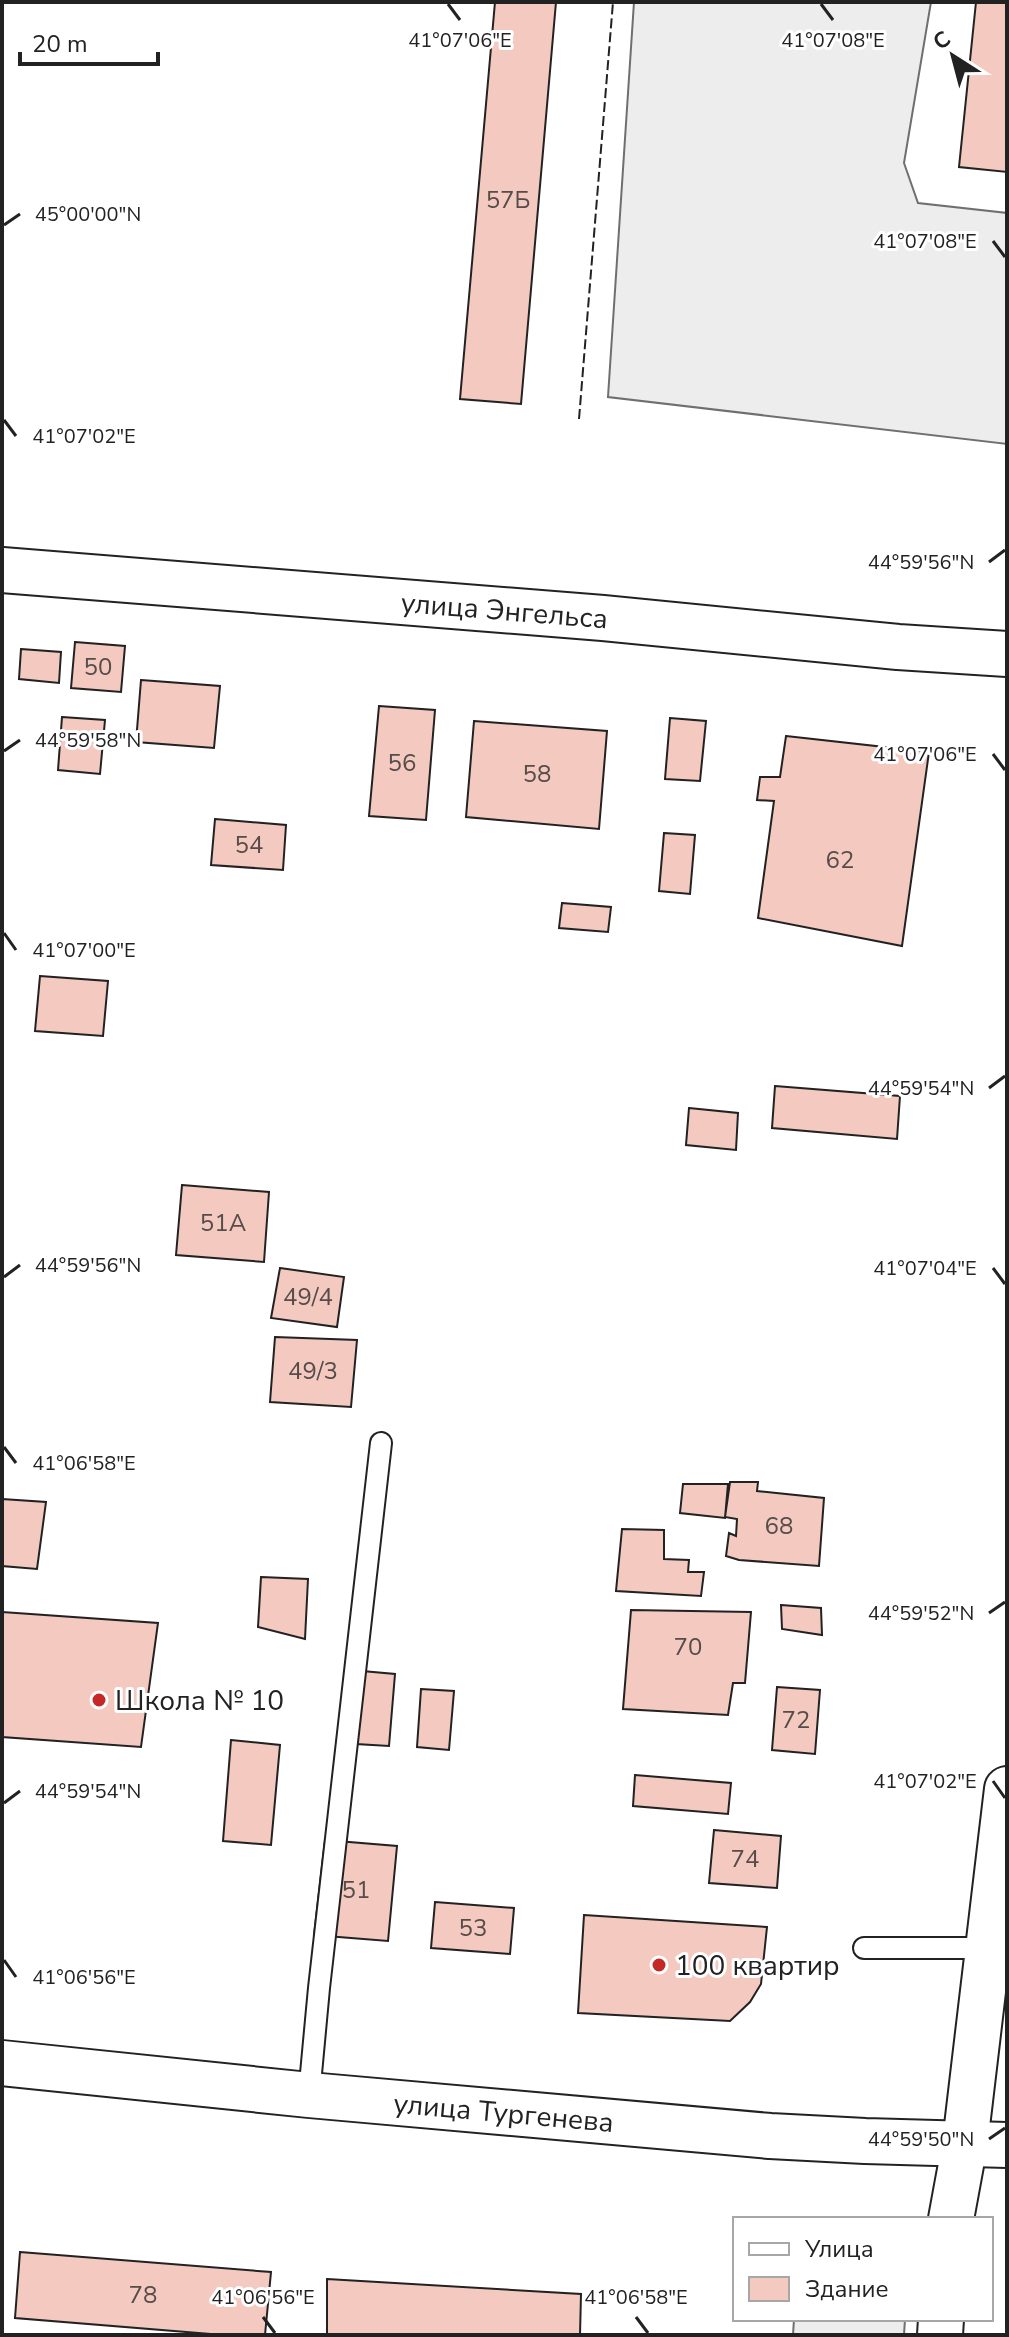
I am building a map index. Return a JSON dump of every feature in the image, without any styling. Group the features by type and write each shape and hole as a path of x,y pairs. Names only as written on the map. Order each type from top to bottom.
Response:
{"street":[{"name":"улица Энгельса","path":"2,570 1007,654"},
{"path":"952,2217 986,2144 989,1948 1007,1789"},
{"name":"улица Тургенева","path":"2,2063 309,2095 770,2136 986,2144"}],"lane":[{"path":"309,2095 381,1443"},
{"path":"864,1948 989,1948"}],"shaded area":[{"path":"634,2 931,2 904,163 918,203 1007,213 1007,444 608,397"},
{"path":"794,2321 905,2321 904,2335 793,2335"}],"building":[{"path":"495,2 556,2 521,404 460,399"},
{"path":"976,2 1007,2 1007,172 959,167"},
{"path":"75,642 125,646 121,692 71,688"},
{"path":"21,649 61,652 59,683 19,679"},
{"path":"141,680 220,686 214,748 136,742"},
{"path":"379,706 435,710 426,820 369,816"},
{"path":"62,717 105,720 100,774 58,770"},
{"path":"670,718 706,721 700,781 665,779"},
{"path":"474,721 607,731 599,829 466,817"},
{"path":"786,736 929,752 902,946 758,918 774,801 757,800 760,777 780,777"},
{"path":"215,819 286,825 283,870 211,865"},
{"path":"664,833 695,835 690,894 659,891"},
{"path":"562,903 611,907 608,932 559,928"},
{"path":"40,976 108,981 103,1036 35,1031"},
{"path":"775,1086 900,1096 897,1139 772,1128"},
{"path":"689,1108 738,1113 736,1150 686,1145"},
{"path":"182,1185 269,1192 264,1262 176,1255"},
{"path":"280,1268 344,1277 337,1327 271,1318"},
{"path":"275,1337 357,1340 351,1407 270,1402"},
{"path":"730,1482 758,1482 757,1491 824,1498 819,1566 739,1560 726,1556 729,1533 736,1536 737,1519 725,1517"},
{"path":"683,1484 728,1484 725,1518 680,1513"},
{"path":"2,1499 46,1502 37,1569 2,1566"},
{"path":"622,1529 664,1530 664,1559 689,1560 688,1572 704,1572 701,1596 616,1591"},
{"path":"261,1577 308,1579 305,1639 258,1627"},
{"path":"781,1605 821,1608 822,1635 782,1629"},
{"path":"631,1610 751,1612 745,1683 733,1683 728,1715 623,1709"},
{"path":"2,1612 158,1623 141,1747 2,1737"},
{"path":"362,1671 395,1674 389,1746 356,1744"},
{"path":"777,1687 820,1690 815,1754 772,1750"},
{"path":"421,1689 454,1691 449,1750 417,1747"},
{"path":"231,1740 280,1745 271,1845 223,1841"},
{"path":"635,1775 731,1783 728,1814 633,1806"},
{"path":"714,1830 781,1836 777,1888 709,1883"},
{"path":"325,1840 397,1846 388,1941 314,1935"},
{"path":"435,1902 514,1908 510,1954 431,1948"},
{"path":"584,1915 767,1927 761,1984 750,2002 730,2021 578,2013"},
{"path":"20,2252 271,2272 265,2335 223,2335 15,2318"},
{"path":"327,2279 581,2294 580,2335 327,2335"}],"fence":[{"path":"579,419 613,2"}],"place":[{"name":"Школа № 10","path":"99,1700"},
{"name":"100 квартир","path":"659,1965"}]}
